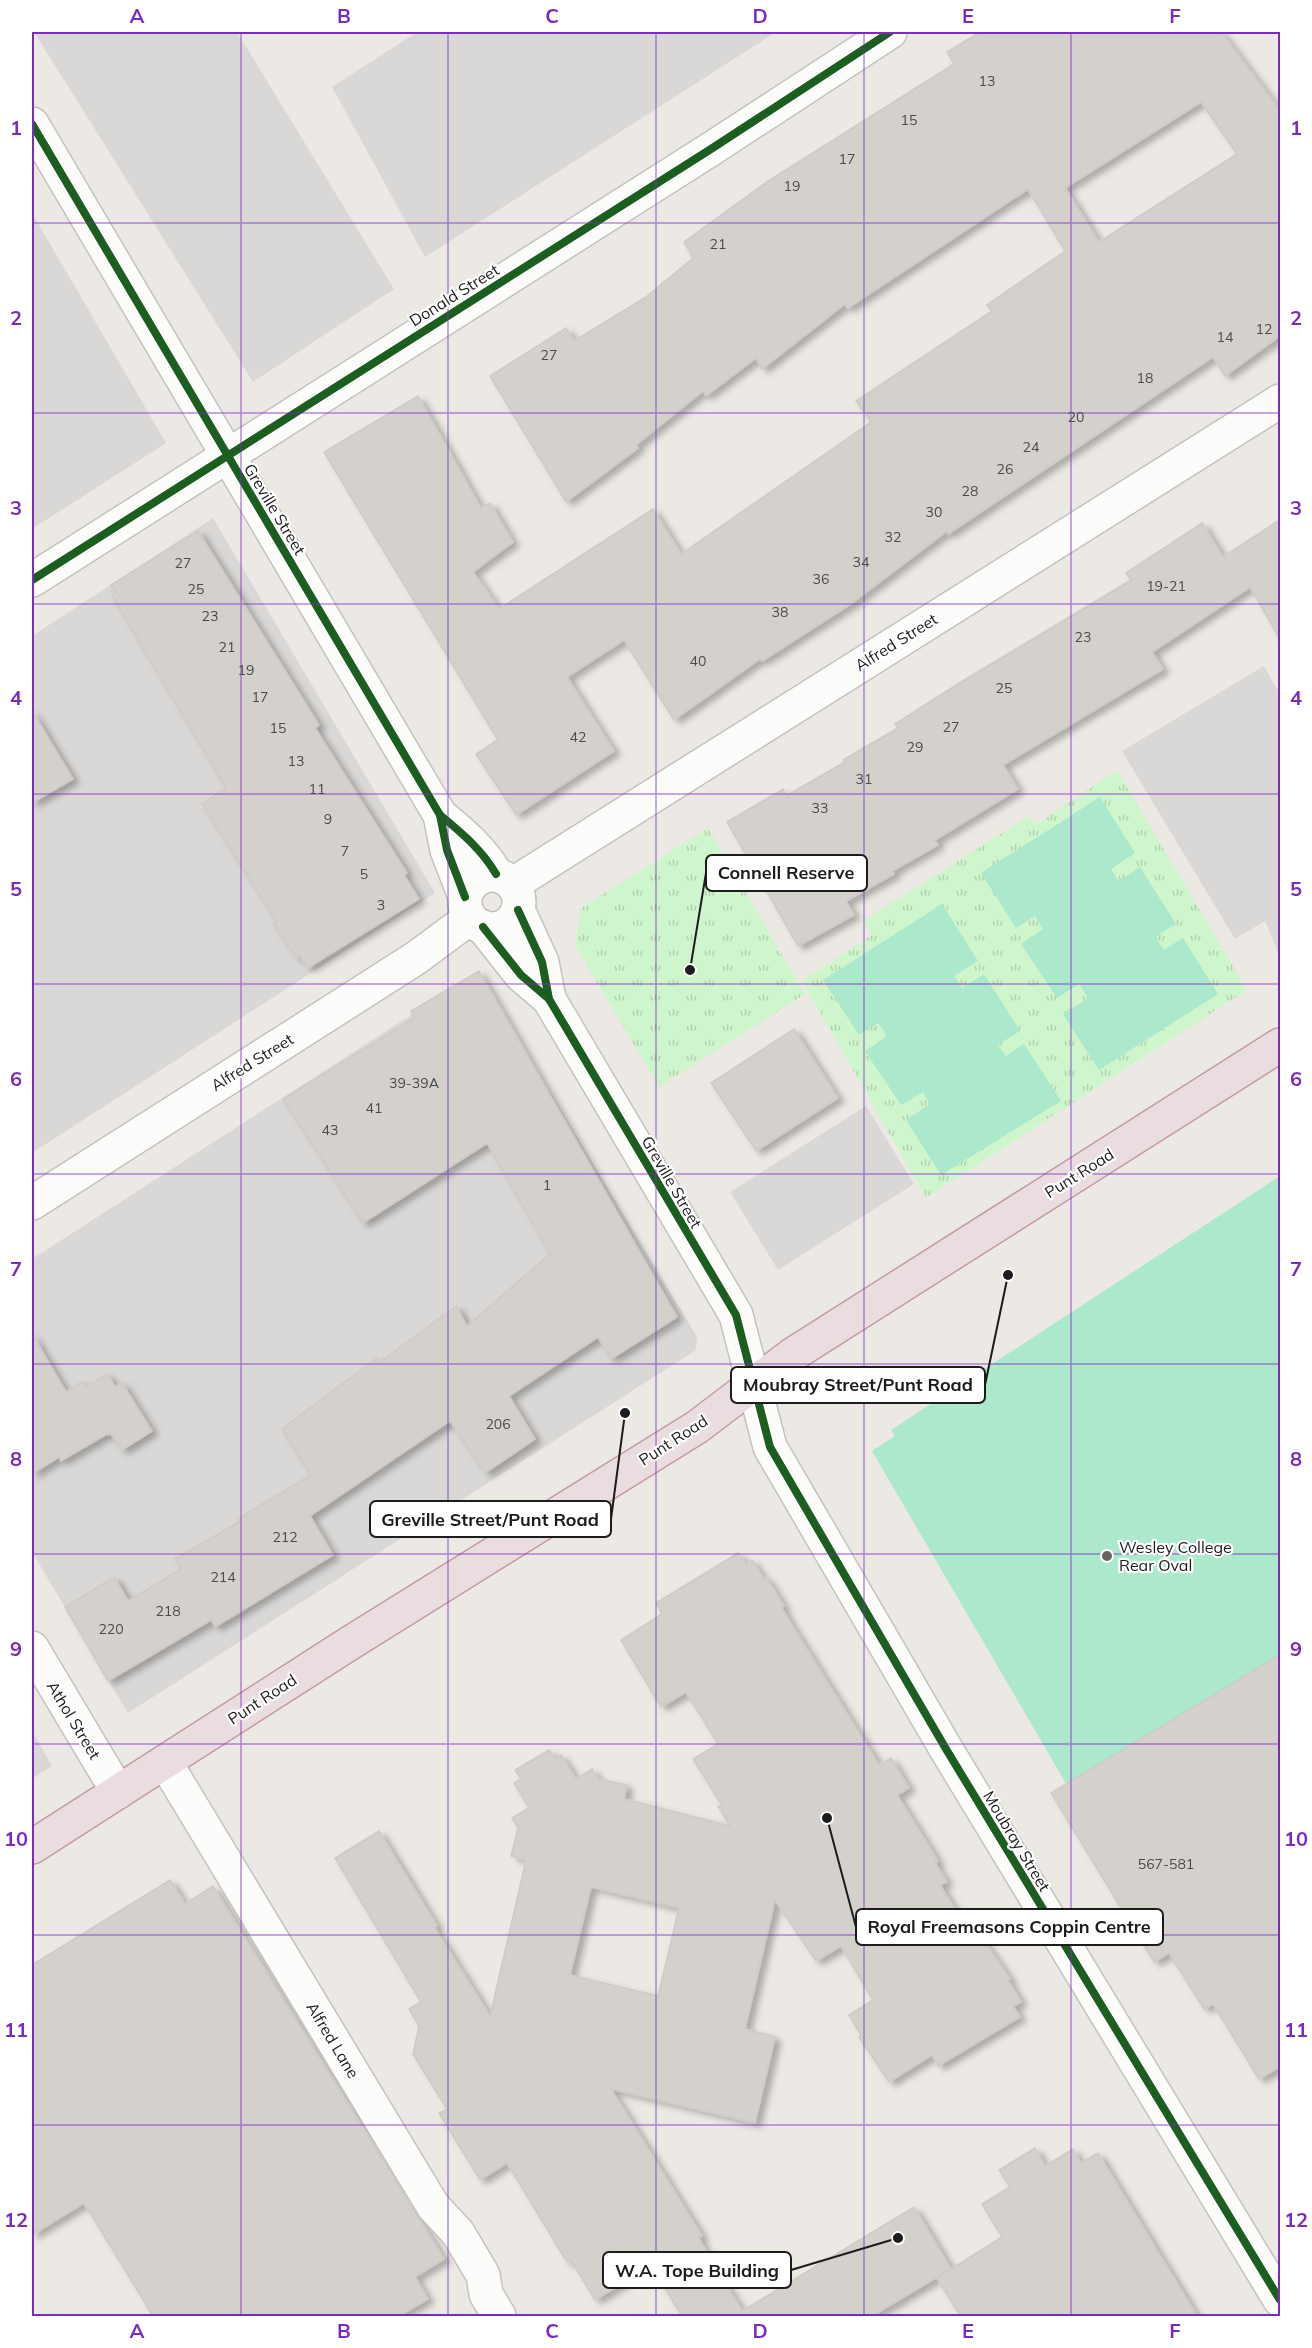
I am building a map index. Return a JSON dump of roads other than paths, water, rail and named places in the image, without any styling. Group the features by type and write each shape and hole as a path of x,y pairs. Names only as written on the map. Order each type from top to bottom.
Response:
{"highway":[{"name":"Punt Road","path":"32,1847 697,1426 792,1355 1281,1045"}],"street":[{"name":"Donald Street","path":"32,580 711,149 890,32"},
{"name":"Greville Street","path":"32,124 440,815 447,850 472,914 521,975 549,999 736,1315 752,1385"},
{"name":"Alfred Street","path":"509,889 1281,401"},
{"name":"Greville Street","path":"440,815 466,836 489,861 509,889 542,962 549,999"},
{"path":"480,877 509,889 508,924 491,929 472,914 467,889 480,877"},
{"name":"Alfred Street","path":"32,1203 416,958 472,914"},
{"name":"Moubray Street","path":"752,1385 770,1446 780,1464 946,1749 1281,2300"},
{"name":"Athol Street","path":"32,1648 118,1792"},
{"name":"Alfred Lane","path":"165,1762 433,2206 458,2233 483,2275 486,2295 499,2316"}],"place":[{"name":"Connell Reserve","path":"690,970"},
{"name":"Moubray Street/Punt Road","path":"1008,1275"},
{"name":"Greville Street/Punt Road","path":"625,1413"},
{"name":"Wesley College Rear Oval","path":"1107,1556"},
{"name":"Royal Freemasons Coppin Centre","path":"827,1818"},
{"name":"W.A. Tope Building","path":"898,2238"}]}
